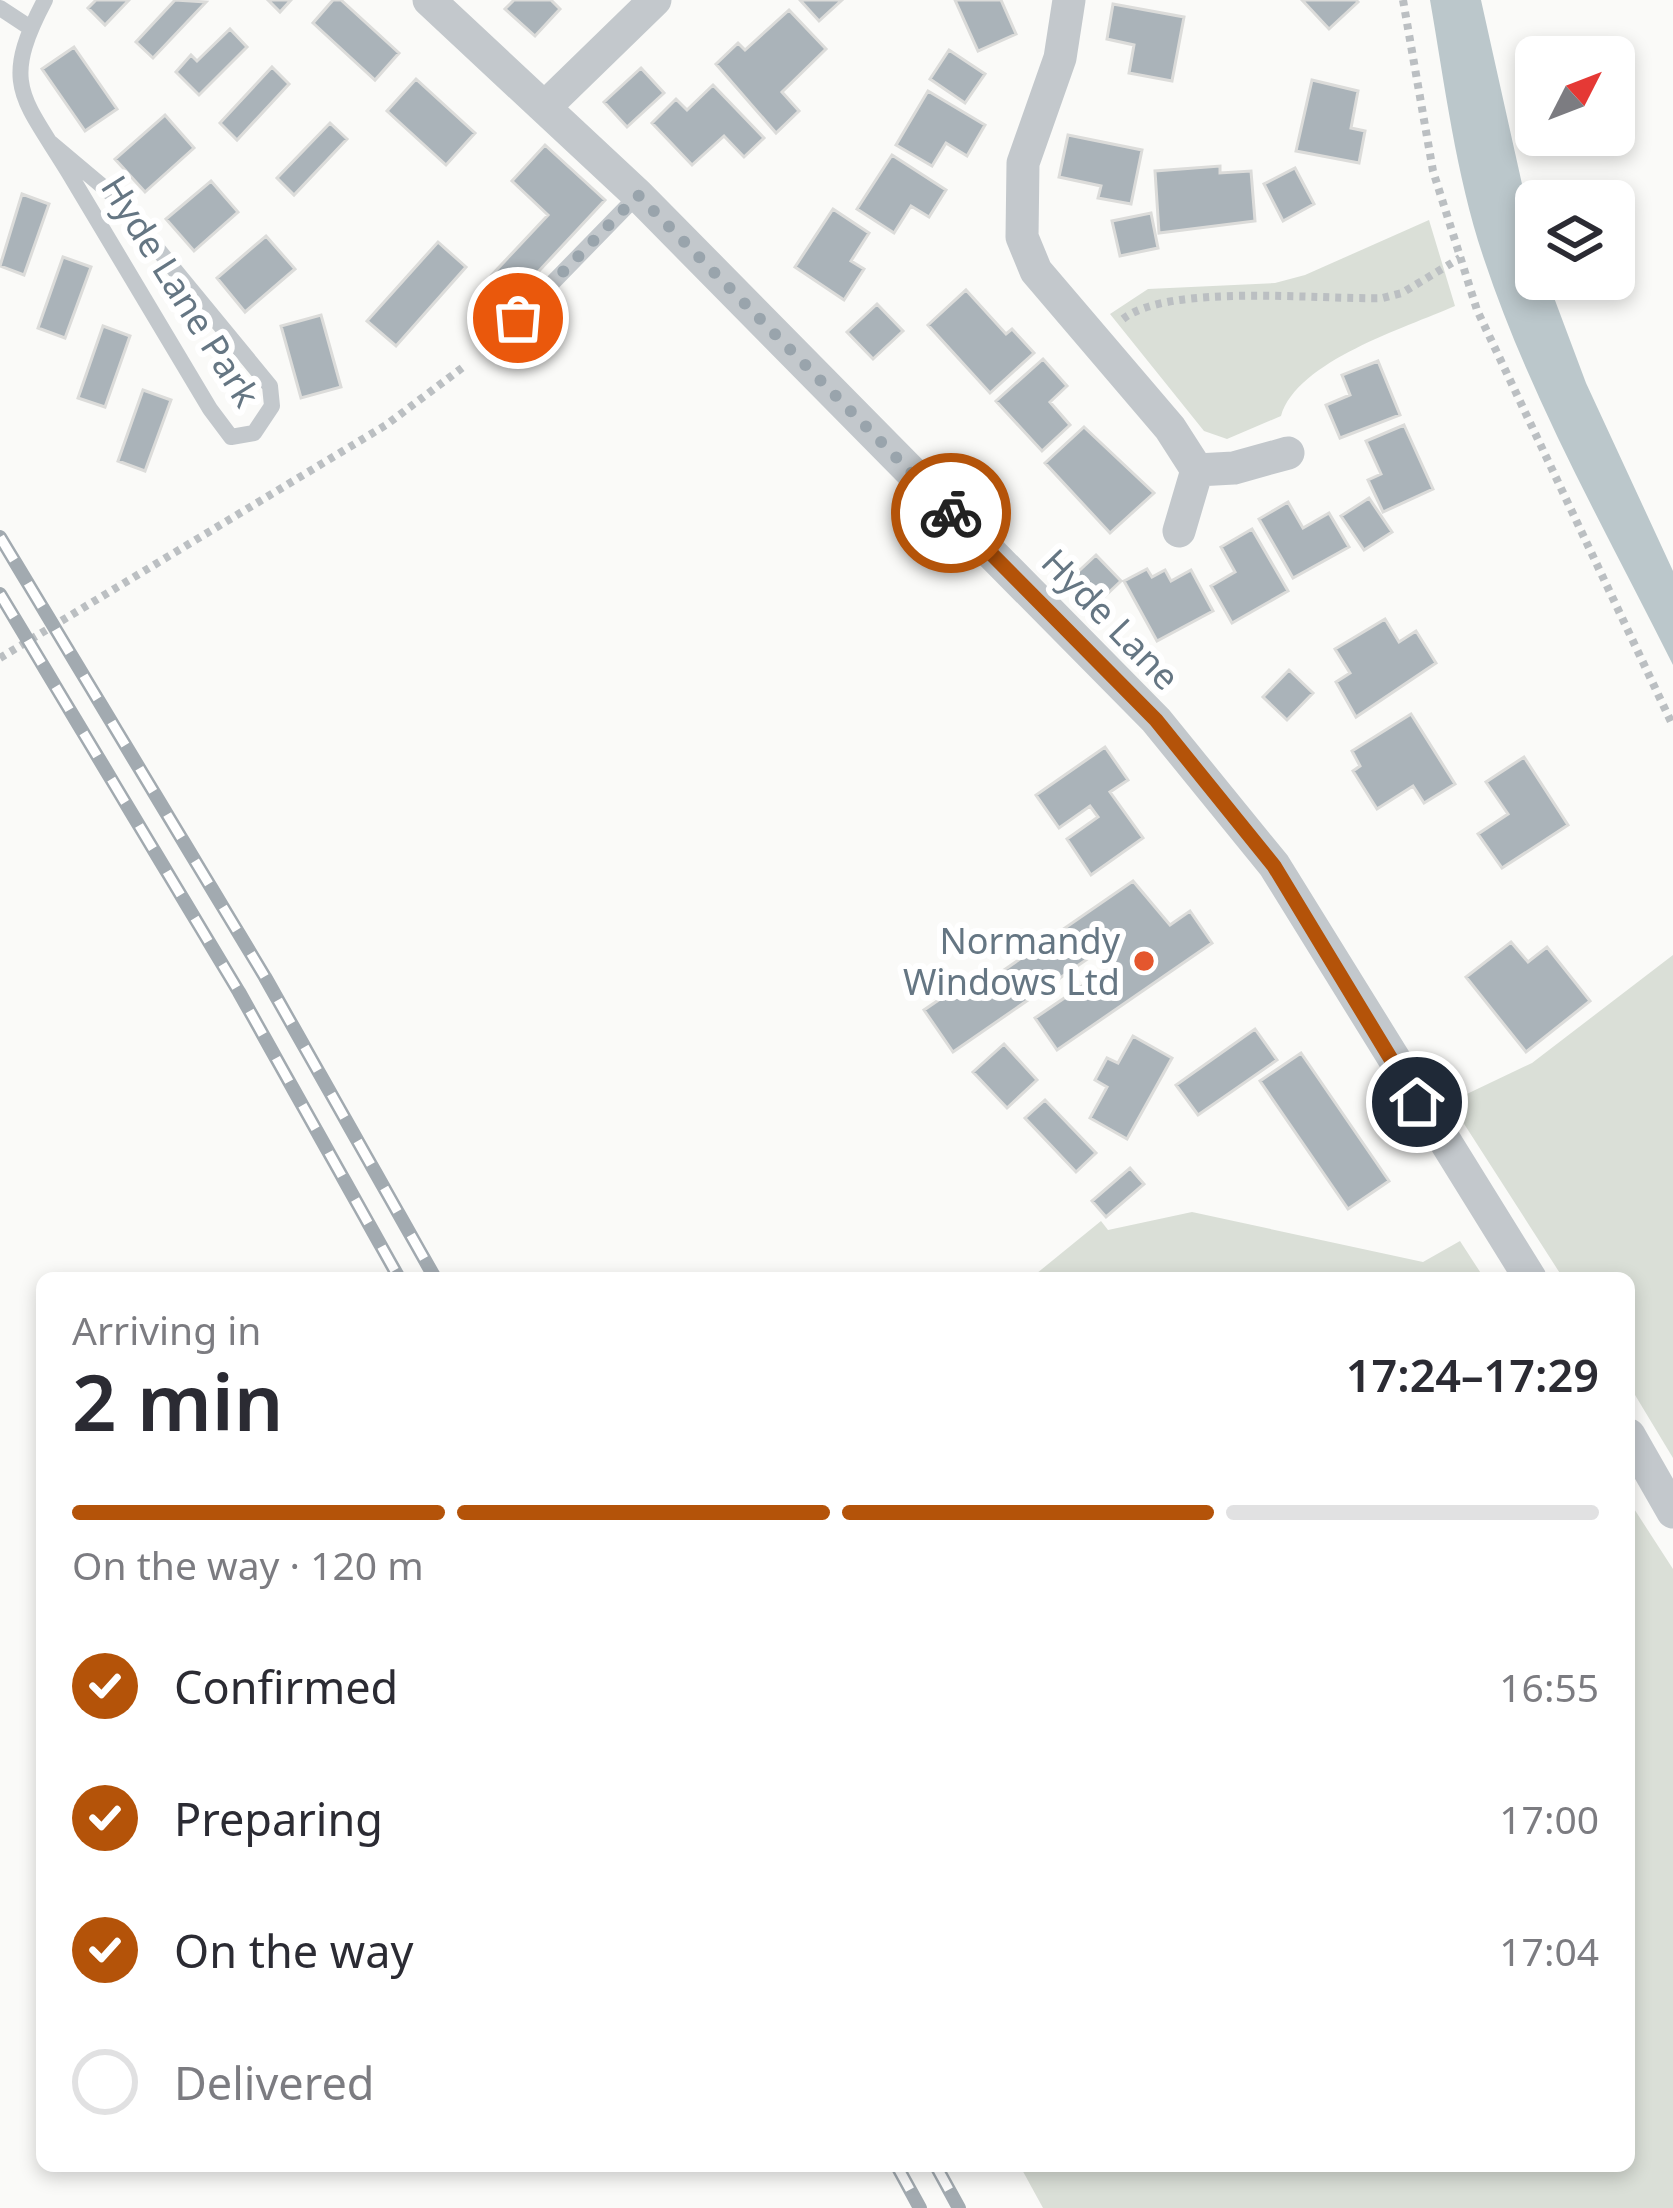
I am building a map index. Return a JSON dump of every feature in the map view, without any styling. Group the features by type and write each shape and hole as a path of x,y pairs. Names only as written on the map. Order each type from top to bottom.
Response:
{"street":[{"name":"Hyde Lane","path":"429,0 547,105 638,195 1156,720 1274,866 1526,1272"},
{"path":"547,105 655,0"},
{"path":"1069,0 1060,58 1023,163 1020,218 1036,271 1171,428 1197,470 1179,531"},
{"path":"1197,470 1234,468 1288,453"},
{"path":"1635,1446 1673,1512"}],"lane":[{"name":"Hyde Lane Park","path":"45,0 17,48 15,82 51,143 209,410 231,437 254,433 272,406 270,386 114,196 51,143"},
{"path":"0,8 29,27"},
{"path":"488,349 638,195"}],"path":[{"path":"1403,0 1433,171 1460,258 1520,409 1673,727"},
{"path":"1097,340 1137,308 1172,298 1383,298 1402,293 1460,258"},
{"path":"0,658 386,424 488,349"}],"shaded area":[{"path":"1430,0 1481,0 1521,180 1515,180 1515,300 1555,300 1586,383 1673,571 1673,665 1524,363 1484,259 1452,131"},
{"path":"1429,220 1455,306 1330,363 1291,396 1281,416 1227,439 1204,431 1110,314 1148,289 1275,283 1305,275"},
{"path":"1673,955 1673,1458 1635,1395 1635,1272 1559,1272 1450,1102 1532,1063"},
{"path":"1192,1212 1423,1262 1460,1241 1480,1272 1038,1272 1101,1221 1108,1230"},
{"path":"1635,1510 1673,1569 1673,2208 1043,2208 1023,2172 1635,2172"}],"building":[{"path":"96,0 129,0 105,25 88,8"},
{"path":"175,0 206,2 153,58 136,42"},
{"path":"268,0 291,0 280,12"},
{"path":"333,0 341,0 399,53 375,80 313,23"},
{"path":"514,0 551,0 560,9 535,36 505,9"},
{"path":"800,0 842,0 819,21"},
{"path":"955,0 1001,0 1016,34 978,51"},
{"path":"1302,0 1356,0 1358,2 1329,29"},
{"path":"1113,4 1184,17 1172,81 1129,73 1134,45 1107,39"},
{"path":"789,10 826,49 782,92 799,111 776,133 716,64 738,43 745,50"},
{"path":"230,29 247,47 199,95 176,72 191,55 197,61"},
{"path":"74,47 117,109 85,131 42,69"},
{"path":"949,50 985,74 965,103 930,79"},
{"path":"272,67 289,84 237,140 220,123"},
{"path":"641,68 664,93 627,127 604,102"},
{"path":"416,79 475,133 446,165 387,111"},
{"path":"1312,80 1358,91 1351,128 1365,131 1359,163 1296,151"},
{"path":"713,85 764,138 744,157 724,136 692,165 652,123 676,99 687,110"},
{"path":"928,91 985,125 967,156 946,143 932,166 896,145"},
{"path":"165,115 194,148 145,192 115,159"},
{"path":"330,123 347,139 294,195 277,178"},
{"path":"1068,135 1142,150 1131,204 1098,198 1101,186 1059,177"},
{"path":"545,145 605,200 511,301 488,279 548,215 512,181"},
{"path":"892,155 946,190 929,217 911,206 894,233 857,209"},
{"path":"1220,166 1220,173 1251,171 1255,221 1159,233 1155,171"},
{"path":"1295,168 1314,204 1283,221 1264,184"},
{"path":"211,181 238,212 194,251 166,219"},
{"path":"22,194 49,204 24,275 0,266"},
{"path":"833,209 869,233 851,261 864,269 844,300 795,267"},
{"path":"1151,213 1158,248 1120,256 1112,221"},
{"path":"266,236 295,269 245,312 217,278"},
{"path":"438,242 466,267 396,346 367,321"},
{"path":"63,257 91,267 65,338 38,328"},
{"path":"966,290 1006,334 1012,329 1034,353 990,393 928,325"},
{"path":"877,304 903,331 873,359 847,332"},
{"path":"321,315 341,387 301,398 281,326"},
{"path":"103,326 130,336 105,407 78,398"},
{"path":"1043,359 1067,386 1050,402 1070,425 1042,451 996,401"},
{"path":"1378,361 1400,415 1340,438 1326,405 1350,395 1342,375"},
{"path":"143,390 171,400 145,471 118,461"},
{"path":"1404,425 1433,489 1383,512 1368,480 1381,474 1366,441"},
{"path":"1084,427 1154,493 1110,533 1045,463"},
{"path":"1369,498 1392,532 1364,550 1341,516"},
{"path":"1288,502 1303,528 1329,513 1349,547 1293,578 1259,519"},
{"path":"1252,529 1288,591 1232,623 1211,586 1235,572 1221,547"},
{"path":"1096,555 1121,581 1091,609 1067,582"},
{"path":"1147,569 1152,577 1165,570 1171,581 1191,570 1213,611 1157,641 1124,581"},
{"path":"1385,619 1399,642 1416,631 1436,663 1356,717 1336,682 1350,673 1335,649"},
{"path":"1289,670 1313,693 1287,720 1263,697"},
{"path":"1411,714 1455,784 1424,803 1413,786 1377,809 1353,771 1360,766 1352,751"},
{"path":"1105,747 1128,780 1110,792 1143,838 1091,875 1067,839 1098,817 1090,806 1059,828 1036,795"},
{"path":"1524,757 1568,825 1502,868 1478,834 1508,814 1486,782"},
{"name":"Normandy Windows Ltd","path":"1133,881 1170,925 1190,911 1212,943 1057,1050 1035,1018 1107,969 1096,953 953,1052 924,1010 971,978 978,988"},
{"path":"1511,942 1528,962 1547,947 1590,1001 1526,1052 1466,977"},
{"path":"1255,1029 1277,1060 1198,1115 1176,1085"},
{"path":"1133,1036 1172,1058 1127,1139 1090,1118 1107,1087 1095,1080 1107,1058 1118,1063"},
{"path":"1004,1044 1037,1080 1007,1108 973,1072"},
{"path":"1301,1053 1389,1181 1348,1209 1260,1081"},
{"path":"1045,1100 1096,1153 1076,1172 1025,1118"},
{"path":"1130,1168 1144,1184 1106,1217 1092,1201"}],"railway":[{"path":"0,537 265,977 432,1272"},
{"path":"0,594 239,992 396,1272"},
{"path":"900,2172 920,2208"},
{"path":"939,2172 959,2208"}],"way so far":[{"path":"518,318 638,195 951,513"}],"place":[{"name":"Normandy Windows Ltd","path":"1144,961"}],"route":[{"path":"951,513 1156,720 1274,866 1417,1102"}]}
